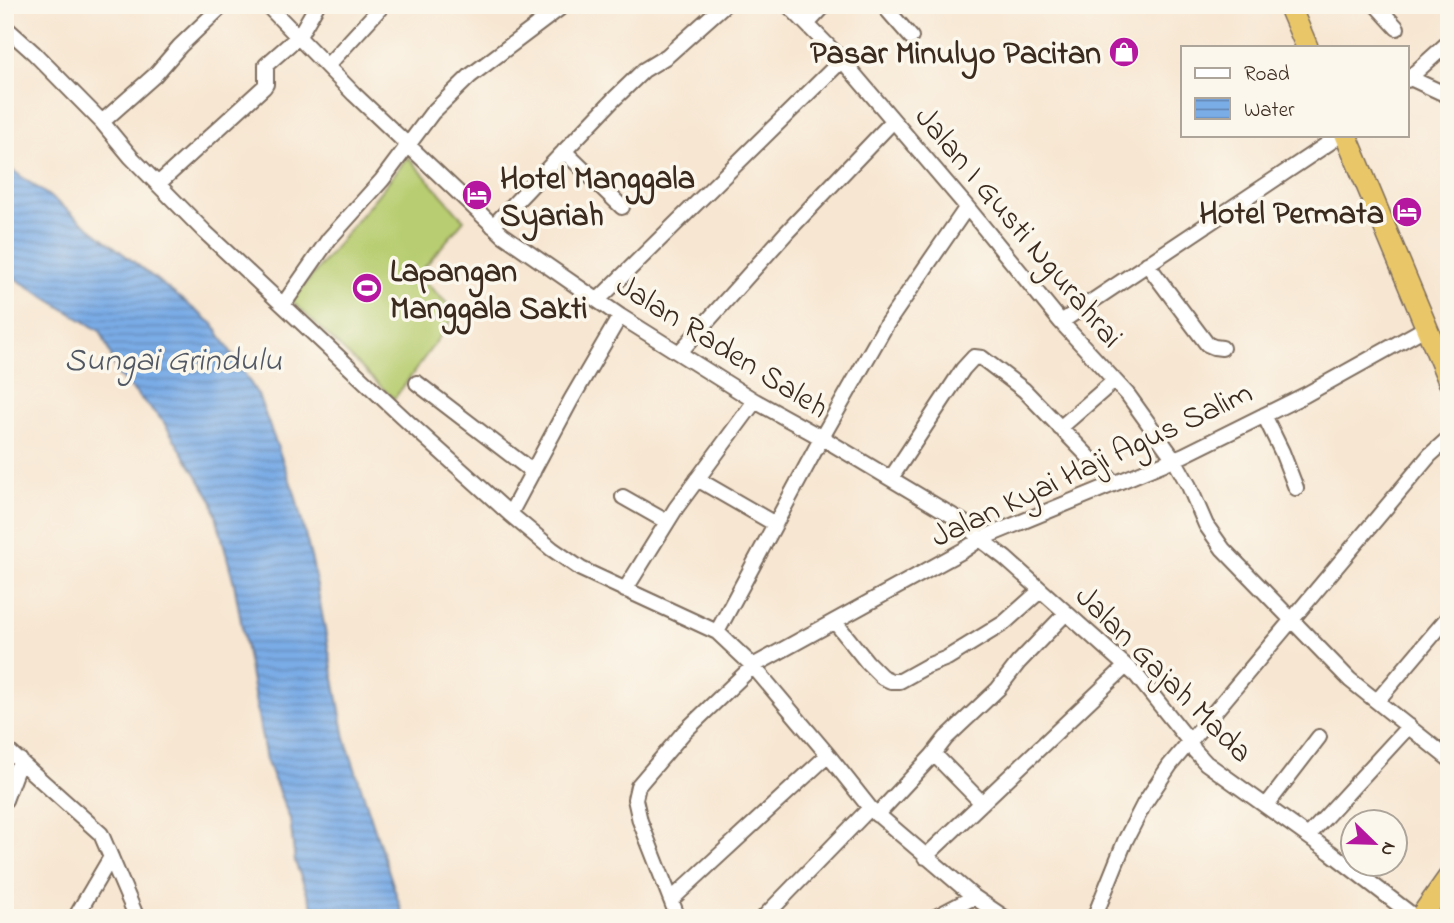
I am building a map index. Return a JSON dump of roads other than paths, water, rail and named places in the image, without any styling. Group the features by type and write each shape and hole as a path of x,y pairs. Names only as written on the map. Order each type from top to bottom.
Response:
{"highway":[{"path":"1289,5 1307,46"},
{"path":"1346,136 1449,381"},
{"path":"1418,918 1449,877"}],"street":[{"name":"Jalan Raden Saleh","path":"267,5 503,236 621,316 755,401 891,478 962,522 980,539"},
{"path":"158,184 264,87 266,65 299,36 317,5"},
{"path":"327,66 383,5"},
{"path":"283,305 329,239 382,180 432,113 470,76 564,5"},
{"path":"493,226 644,70 667,56 724,5"},
{"name":"Jalan I Gusti Ngurahrai","path":"788,5 842,60 1061,322 1128,396 1174,459 1206,525 1223,548 1350,680 1449,759"},
{"path":"807,24 825,5"},
{"path":"883,5 911,37"},
{"path":"1376,5 1397,28"},
{"path":"102,122 155,75 180,46 222,6"},
{"path":"5,27 102,122 131,157 205,232 510,514 581,569 717,632 753,666 873,811 974,897 1005,918"},
{"path":"1449,42 1408,79 1449,96"},
{"path":"598,300 842,60"},
{"path":"679,353 787,232 893,121"},
{"path":"1061,322 1339,136"},
{"path":"564,151 622,206"},
{"path":"717,632 886,325 967,207"},
{"path":"1147,264 1207,344 1222,348"},
{"path":"510,514 571,400 621,316"},
{"name":"Jalan Kyai Haji Agus Salim","path":"678,918 640,821 635,799 638,786 684,732 753,666 980,539 1174,459 1305,396 1427,327"},
{"path":"891,478 963,369 974,357 982,358 1024,390 1114,483"},
{"path":"1060,428 1114,381"},
{"path":"417,383 533,471"},
{"path":"625,590 667,522 755,401"},
{"path":"1265,415 1296,488"},
{"path":"1094,918 1125,841 1144,804 1170,765 1430,455 1449,438"},
{"path":"697,479 775,524"},
{"path":"623,497 667,522"},
{"name":"Jalan Gajah Mada","path":"980,539 1005,558 1137,676 1206,763 1418,918"},
{"path":"835,622 882,677 900,681 947,658 1004,623 1041,590"},
{"path":"763,918 934,754 946,738 998,689 1018,663 1066,613"},
{"path":"1377,701 1449,616"},
{"path":"925,857 1126,666"},
{"path":"1308,836 1409,726"},
{"path":"1266,806 1319,737"},
{"path":"5,748 101,834 137,918"},
{"path":"934,754 982,803"},
{"path":"671,900 828,755"},
{"path":"5,800 20,760"},
{"path":"75,918 111,857"},
{"path":"934,918 974,897"}],"water":[{"name":"Sungai Grindulu","path":"5,165 56,201 213,324 258,395 295,494 313,565 345,738 404,918 317,918 295,862 290,819 266,760 234,583 212,500 163,421 119,376 101,332 5,272"}],"place":[{"name":"Pasar Minulyo Pacitan","path":"1124,52"},
{"name":"Hotel Manggala Syariah","path":"477,195"},
{"name":"Hotel Permata","path":"1407,212"},
{"name":"Lapangan Manggala Sakti","path":"367,288"}]}
